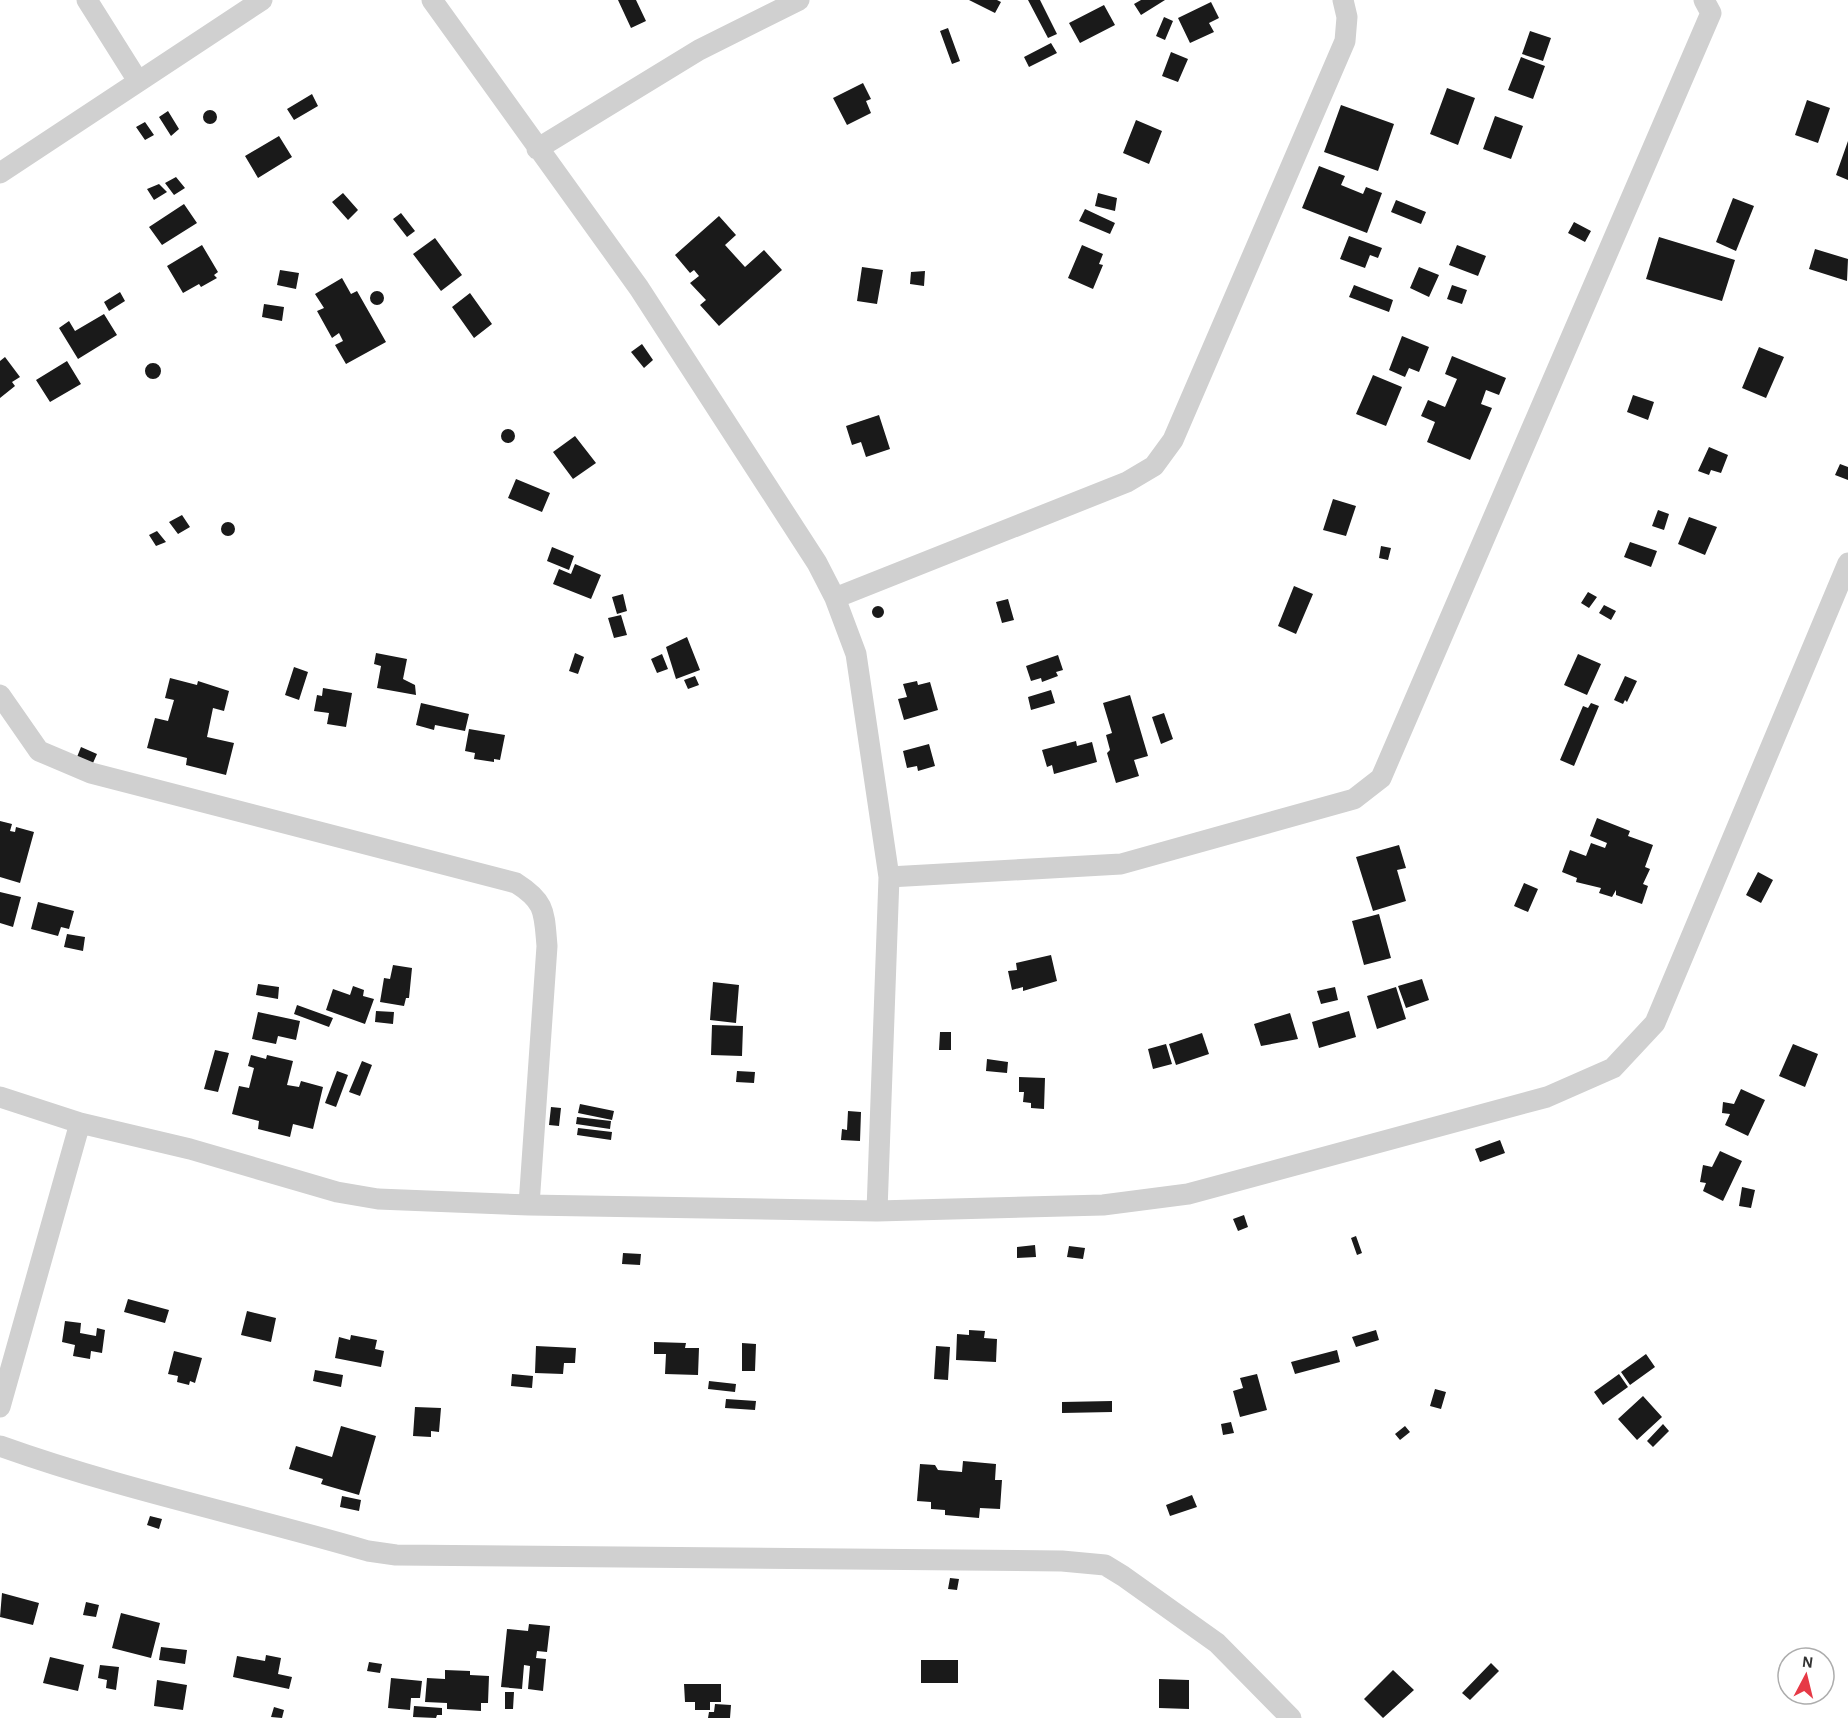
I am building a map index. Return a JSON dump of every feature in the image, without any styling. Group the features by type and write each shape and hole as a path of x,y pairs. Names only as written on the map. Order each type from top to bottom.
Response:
{"street":[{"path":"87,0 138,81"},
{"path":"0,173 262,0"},
{"path":"432,0 639,288 817,563 835,598 856,654 889,878 877,1211"},
{"path":"537,149 699,50 799,0"},
{"path":"835,598 1127,482 1154,466 1173,440 1345,41 1347,17 1343,0"},
{"path":"889,878 1121,864 1354,799 1381,778 1711,13 1704,0"},
{"path":"0,1097 80,1124 190,1149 337,1192 417,1202 877,1211 1103,1206 1188,1194 1547,1097 1613,1068 1655,1023 1848,563"},
{"path":"0,695 39,750 91,773 516,883 536,896 544,915 547,946 529,1205"},
{"path":"0,1407 80,1124"},
{"path":"0,1446 63,1469 152,1494 368,1551 396,1555 1062,1561 1105,1565 1217,1643 1291,1718"}],"building":[{"path":"618,0 636,0 646,21 631,28"},
{"path":"969,0 997,0 1001,2 995,13"},
{"path":"1028,0 1040,0 1057,34 1048,38"},
{"path":"1141,0 1165,0 1141,15 1134,4"},
{"path":"1211,2 1219,18 1209,23 1214,32 1190,43 1178,18"},
{"path":"1104,5 1115,25 1080,43 1069,23"},
{"path":"1164,17 1173,21 1165,40 1156,36"},
{"path":"948,28 960,61 952,64 940,31"},
{"path":"1530,31 1551,38 1543,61 1522,54"},
{"path":"1051,43 1057,53 1029,67 1024,57"},
{"path":"1171,52 1188,59 1178,82 1162,76"},
{"path":"1521,57 1545,66 1533,99 1508,90"},
{"path":"863,83 871,99 866,101 871,113 847,125 833,98"},
{"path":"1447,88 1475,98 1458,145 1430,134"},
{"path":"312,94 318,106 294,120 287,109"},
{"path":"1807,100 1830,108 1818,143 1795,135"},
{"path":"1341,105 1394,124 1378,171 1324,152"},
{"path":"207,110 213,110 217,117 213,124 207,124 203,120 203,114"},
{"path":"168,111 179,129 171,136 159,117"},
{"path":"1495,116 1523,126 1511,159 1483,149"},
{"path":"1136,120 1162,131 1149,164 1123,153"},
{"path":"145,122 154,135 145,140 136,127"},
{"path":"279,136 292,157 258,178 245,156"},
{"path":"1848,141 1848,180 1836,175"},
{"path":"1319,166 1345,176 1341,185 1363,194 1366,187 1382,193 1367,233 1302,208"},
{"path":"176,177 185,188 174,195 165,183"},
{"path":"159,184 167,192 154,200 147,189"},
{"path":"343,193 358,210 348,220 332,202"},
{"path":"1098,193 1117,198 1115,211 1095,206"},
{"path":"1733,198 1754,206 1736,251 1716,242"},
{"path":"1396,200 1426,212 1421,224 1391,212"},
{"path":"184,204 197,223 162,245 149,227"},
{"path":"1085,209 1115,223 1110,234 1079,221"},
{"path":"401,213 415,231 407,237 393,219"},
{"path":"719,216 736,235 725,245 745,267 764,250 782,270 719,326 700,305 706,300 690,283 699,276 694,270 690,273 675,255"},
{"path":"1574,222 1591,231 1585,242 1568,233"},
{"path":"1349,236 1382,248 1378,258 1370,255 1365,268 1340,259"},
{"path":"1659,237 1735,260 1722,301 1646,279"},
{"path":"435,238 462,275 441,291 413,254"},
{"path":"202,245 218,272 214,275 217,278 183,293 167,266"},
{"path":"1082,245 1103,254 1099,264 1103,265 1093,289 1068,278"},
{"path":"1457,245 1486,256 1478,276 1449,265"},
{"path":"1815,249 1848,259 1847,281 1809,269"},
{"path":"862,267 883,270 877,304 857,301"},
{"path":"1419,267 1439,275 1429,297 1410,288"},
{"path":"280,270 299,273 296,289 277,285"},
{"path":"925,271 924,286 910,284 911,272"},
{"path":"342,278 351,294 357,291 386,342 346,364 335,345 343,341 339,333 332,338 317,311 324,308 315,294"},
{"path":"1354,285 1393,300 1389,312 1349,297"},
{"path":"1452,285 1467,290 1462,304 1447,299"},
{"path":"374,291 380,291 384,298 380,305 374,305 370,301 370,295"},
{"path":"120,292 125,301 109,311 104,302"},
{"path":"470,293 492,324 474,338 452,307"},
{"path":"264,304 284,307 282,321 262,317"},
{"path":"104,314 117,335 78,359 59,328 69,321 75,331"},
{"path":"1402,336 1429,347 1419,372 1409,368 1405,377 1389,370"},
{"path":"642,344 653,360 644,368 631,352"},
{"path":"1759,347 1784,357 1766,398 1742,388"},
{"path":"1452,356 1506,378 1499,395 1486,390 1481,404 1492,408 1470,460 1427,442 1435,422 1421,416 1428,400 1445,407 1457,379 1445,374"},
{"path":"5,357 20,377 12,382 15,386 0,398 0,361"},
{"path":"67,361 81,384 50,402 36,380"},
{"path":"153,363 159,365 161,371 159,377 153,379 147,377 145,371 147,365"},
{"path":"1373,375 1402,387 1386,426 1356,414"},
{"path":"1633,395 1654,402 1648,420 1627,412"},
{"path":"879,415 890,449 866,457 861,442 852,445 846,426"},
{"path":"508,429 513,431 515,436 513,441 508,443 503,441 501,436 503,431"},
{"path":"575,436 596,463 573,479 553,452"},
{"path":"1709,447 1728,455 1721,473 1711,470 1709,475 1698,471"},
{"path":"1840,464 1848,467 1848,480 1835,475"},
{"path":"516,479 550,493 542,512 508,498"},
{"path":"1333,499 1356,506 1346,536 1323,530"},
{"path":"1658,510 1669,514 1664,530 1652,526"},
{"path":"182,515 190,527 178,534 169,522"},
{"path":"1689,517 1717,527 1705,555 1678,544"},
{"path":"225,522 231,522 235,529 231,536 225,536 221,532 221,526"},
{"path":"157,531 166,542 156,546 149,535"},
{"path":"1630,542 1657,551 1651,567 1624,557"},
{"path":"1381,546 1391,548 1388,560 1379,558"},
{"path":"552,547 574,556 569,570 547,561"},
{"path":"575,564 601,575 591,599 553,584 559,569 571,574"},
{"path":"1294,586 1313,594 1296,634 1278,626"},
{"path":"1588,592 1597,597 1589,608 1581,603"},
{"path":"623,594 627,611 617,614 612,597"},
{"path":"1008,599 1014,620 1002,623 996,602"},
{"path":"1604,605 1616,611 1611,620 1599,613"},
{"path":"880,606 884,612 880,618 876,618 872,610"},
{"path":"621,615 627,635 614,638 608,618"},
{"path":"687,637 700,670 676,679 666,647"},
{"path":"376,653 407,659 403,679 415,685 416,695 377,688 381,666 374,664"},
{"path":"575,653 584,657 578,674 569,671"},
{"path":"662,654 668,669 657,673 651,659"},
{"path":"1578,654 1601,664 1587,695 1564,685"},
{"path":"1058,655 1063,670 1056,672 1058,676 1042,682 1041,678 1031,681 1026,666"},
{"path":"294,667 308,672 299,700 285,695"},
{"path":"695,676 699,685 688,689 684,680"},
{"path":"1625,676 1637,681 1627,702 1625,700 1623,704 1614,700"},
{"path":"170,678 197,685 198,681 229,691 224,711 213,708 207,737 234,743 226,775 186,765 187,758 147,748 155,718 168,721 174,700 165,698"},
{"path":"917,681 918,685 930,682 938,710 904,720 898,699 907,697 903,684"},
{"path":"323,688 352,693 346,727 327,724 329,713 314,711 317,695 322,696"},
{"path":"1051,690 1055,703 1031,710 1028,697"},
{"path":"1130,695 1148,756 1134,760 1139,776 1116,783 1107,753 1110,750 1106,735 1112,733 1103,703"},
{"path":"421,703 469,714 465,731 435,725 434,730 416,725"},
{"path":"1591,703 1599,706 1574,766 1560,760 1583,706 1588,708"},
{"path":"1164,713 1173,739 1161,744 1152,717"},
{"path":"469,729 505,735 500,760 494,759 494,762 474,759 475,753 465,751"},
{"path":"1076,741 1077,746 1092,742 1097,762 1054,774 1052,765 1047,767 1042,750"},
{"path":"929,744 935,766 918,771 917,766 907,768 903,751"},
{"path":"81,747 97,754 93,763 77,757"},
{"path":"1597,818 1630,831 1628,836 1653,845 1645,867 1650,869 1643,884 1648,886 1642,904 1616,895 1616,890 1612,897 1599,893 1601,888 1576,882 1577,878 1562,872 1570,850 1586,856 1591,843 1605,848 1607,843 1590,836"},
{"path":"0,821 12,824 10,831 15,832 16,827 34,832 20,883 0,877"},
{"path":"1399,845 1406,868 1397,870 1406,901 1373,911 1356,857"},
{"path":"1758,872 1773,880 1761,903 1746,895"},
{"path":"1524,883 1538,889 1528,912 1514,906"},
{"path":"0,892 21,897 13,927 0,923"},
{"path":"38,902 74,911 69,929 61,927 58,936 31,929"},
{"path":"1379,914 1391,958 1364,965 1352,921"},
{"path":"67,934 85,937 83,951 64,947"},
{"path":"1051,955 1057,981 1023,991 1023,987 1012,990 1008,971 1017,970 1016,963"},
{"path":"393,965 412,968 409,998 406,998 404,1006 380,1002 384,978 390,979"},
{"path":"1422,979 1429,1000 1406,1008 1398,986"},
{"path":"713,982 739,985 736,1023 710,1020"},
{"path":"258,984 279,987 278,999 256,995"},
{"path":"353,986 364,990 363,996 374,999 365,1024 326,1010 333,989 350,995"},
{"path":"1335,987 1338,1000 1321,1004 1317,991"},
{"path":"1396,987 1406,1019 1377,1029 1367,996"},
{"path":"297,1005 333,1018 329,1027 294,1014"},
{"path":"376,1011 394,1012 393,1024 375,1022"},
{"path":"1349,1011 1356,1037 1319,1048 1312,1022"},
{"path":"258,1012 300,1021 296,1040 278,1036 276,1044 252,1039"},
{"path":"1290,1013 1298,1039 1261,1046 1254,1024"},
{"path":"712,1025 743,1026 742,1056 711,1055"},
{"path":"940,1032 951,1032 951,1050 939,1050"},
{"path":"1202,1033 1209,1054 1176,1065 1169,1044"},
{"path":"1166,1044 1172,1064 1153,1069 1148,1049"},
{"path":"1793,1044 1818,1054 1805,1087 1779,1076"},
{"path":"215,1050 229,1053 218,1092 204,1089"},
{"path":"251,1055 266,1059 267,1055 293,1061 287,1085 299,1087 301,1081 323,1087 313,1129 293,1124 290,1137 258,1129 259,1121 232,1114 239,1086 249,1088 254,1068 248,1066"},
{"path":"987,1059 1008,1062 1007,1073 986,1071"},
{"path":"362,1061 372,1065 360,1096 349,1092"},
{"path":"337,1071 348,1075 336,1107 325,1103"},
{"path":"737,1071 755,1072 754,1083 736,1082"},
{"path":"1019,1077 1045,1078 1044,1109 1031,1108 1031,1103 1023,1102 1024,1092 1019,1092"},
{"path":"1741,1089 1765,1100 1748,1136 1725,1125 1730,1114 1722,1113 1723,1102 1734,1104"},
{"path":"580,1104 614,1111 612,1120 578,1113"},
{"path":"551,1107 561,1108 559,1126 549,1125"},
{"path":"848,1111 861,1112 860,1141 841,1140 842,1129 847,1130"},
{"path":"577,1117 611,1121 610,1129 576,1124"},
{"path":"578,1128 612,1132 611,1140 577,1135"},
{"path":"1500,1140 1505,1153 1480,1162 1475,1149"},
{"path":"1720,1151 1742,1161 1723,1201 1703,1191 1706,1183 1700,1182 1703,1165 1712,1167"},
{"path":"1742,1187 1755,1190 1751,1208 1739,1206"},
{"path":"1244,1215 1248,1227 1238,1231 1233,1219"},
{"path":"1356,1236 1362,1253 1357,1255 1351,1238"},
{"path":"1035,1245 1036,1257 1017,1258 1017,1247"},
{"path":"1069,1246 1085,1248 1083,1259 1067,1257"},
{"path":"623,1253 641,1254 640,1265 622,1264"},
{"path":"128,1299 169,1310 165,1323 124,1312"},
{"path":"247,1311 276,1318 271,1342 241,1335"},
{"path":"65,1321 81,1323 80,1333 96,1336 97,1328 105,1330 102,1353 91,1351 90,1359 73,1356 75,1345 62,1342"},
{"path":"969,1330 985,1331 984,1338 997,1339 996,1362 956,1360 957,1334 969,1335"},
{"path":"1376,1330 1379,1340 1356,1347 1352,1337"},
{"path":"351,1335 377,1340 375,1349 384,1351 381,1367 335,1358 339,1337 350,1340"},
{"path":"654,1342 686,1343 685,1348 699,1348 698,1375 665,1374 666,1354 654,1354"},
{"path":"742,1343 756,1344 755,1371 742,1371"},
{"path":"536,1346 576,1348 575,1363 564,1363 563,1374 535,1373"},
{"path":"936,1346 950,1347 948,1380 934,1379"},
{"path":"1337,1350 1340,1362 1295,1374 1291,1362"},
{"path":"174,1351 202,1358 195,1383 190,1381 189,1385 177,1382 178,1376 168,1374"},
{"path":"1646,1354 1655,1367 1630,1385 1621,1372"},
{"path":"315,1370 343,1375 341,1387 313,1381"},
{"path":"512,1374 533,1376 532,1388 511,1386"},
{"path":"1257,1374 1267,1410 1240,1417 1233,1391 1243,1388 1240,1378"},
{"path":"1619,1374 1628,1387 1603,1405 1594,1392"},
{"path":"709,1381 736,1384 735,1392 708,1389"},
{"path":"1435,1389 1446,1392 1441,1409 1430,1406"},
{"path":"1643,1396 1662,1417 1637,1440 1618,1419"},
{"path":"726,1399 756,1401 755,1410 725,1408"},
{"path":"1112,1401 1112,1412 1062,1413 1062,1402"},
{"path":"415,1407 441,1408 439,1432 431,1431 431,1437 413,1436"},
{"path":"1231,1422 1234,1433 1223,1435 1221,1424"},
{"path":"1663,1424 1669,1431 1653,1447 1647,1441"},
{"path":"341,1426 376,1436 359,1495 321,1484 323,1479 289,1469 296,1446 332,1457"},
{"path":"1405,1426 1410,1432 1400,1440 1395,1434"},
{"path":"963,1461 996,1464 995,1480 1002,1480 1000,1509 980,1508 979,1518 945,1515 945,1510 931,1509 931,1502 917,1501 920,1464 935,1465 938,1470 962,1472"},
{"path":"1192,1495 1197,1507 1170,1516 1166,1505"},
{"path":"342,1496 361,1500 359,1511 340,1507"},
{"path":"150,1516 162,1519 159,1529 147,1525"},
{"path":"950,1578 959,1579 957,1590 948,1589"},
{"path":"2,1593 39,1603 33,1625 0,1617"},
{"path":"86,1602 99,1605 96,1617 83,1615"},
{"path":"121,1613 160,1623 151,1658 112,1648"},
{"path":"529,1624 550,1626 547,1652 537,1651 536,1658 546,1659 543,1691 528,1689 530,1666 524,1665 522,1689 501,1687 507,1629 528,1631"},
{"path":"161,1647 187,1650 185,1664 159,1660"},
{"path":"266,1655 281,1658 278,1674 292,1677 289,1689 233,1677 237,1656 265,1661"},
{"path":"50,1657 84,1665 78,1691 43,1683"},
{"path":"921,1660 958,1660 958,1683 921,1683"},
{"path":"369,1662 382,1664 380,1673 367,1671"},
{"path":"1491,1663 1499,1671 1470,1700 1462,1693"},
{"path":"100,1665 119,1667 116,1690 106,1688 107,1680 98,1678"},
{"path":"445,1670 470,1671 470,1675 489,1676 488,1703 481,1703 481,1711 447,1709 447,1703 425,1702 427,1678 445,1679"},
{"path":"1393,1670 1414,1690 1383,1718 1364,1699"},
{"path":"391,1678 422,1681 420,1698 411,1698 410,1710 388,1708"},
{"path":"1159,1679 1189,1680 1189,1709 1159,1708"},
{"path":"157,1680 187,1685 183,1710 154,1706"},
{"path":"684,1684 721,1684 721,1702 710,1702 710,1710 695,1710 695,1702 685,1702"},
{"path":"505,1692 514,1692 513,1709 505,1709"},
{"path":"715,1704 731,1705 730,1718 708,1718 709,1712 714,1712"},
{"path":"414,1706 442,1708 442,1715 437,1715 436,1718 413,1717"},
{"path":"274,1707 284,1710 282,1718 271,1717"}]}
